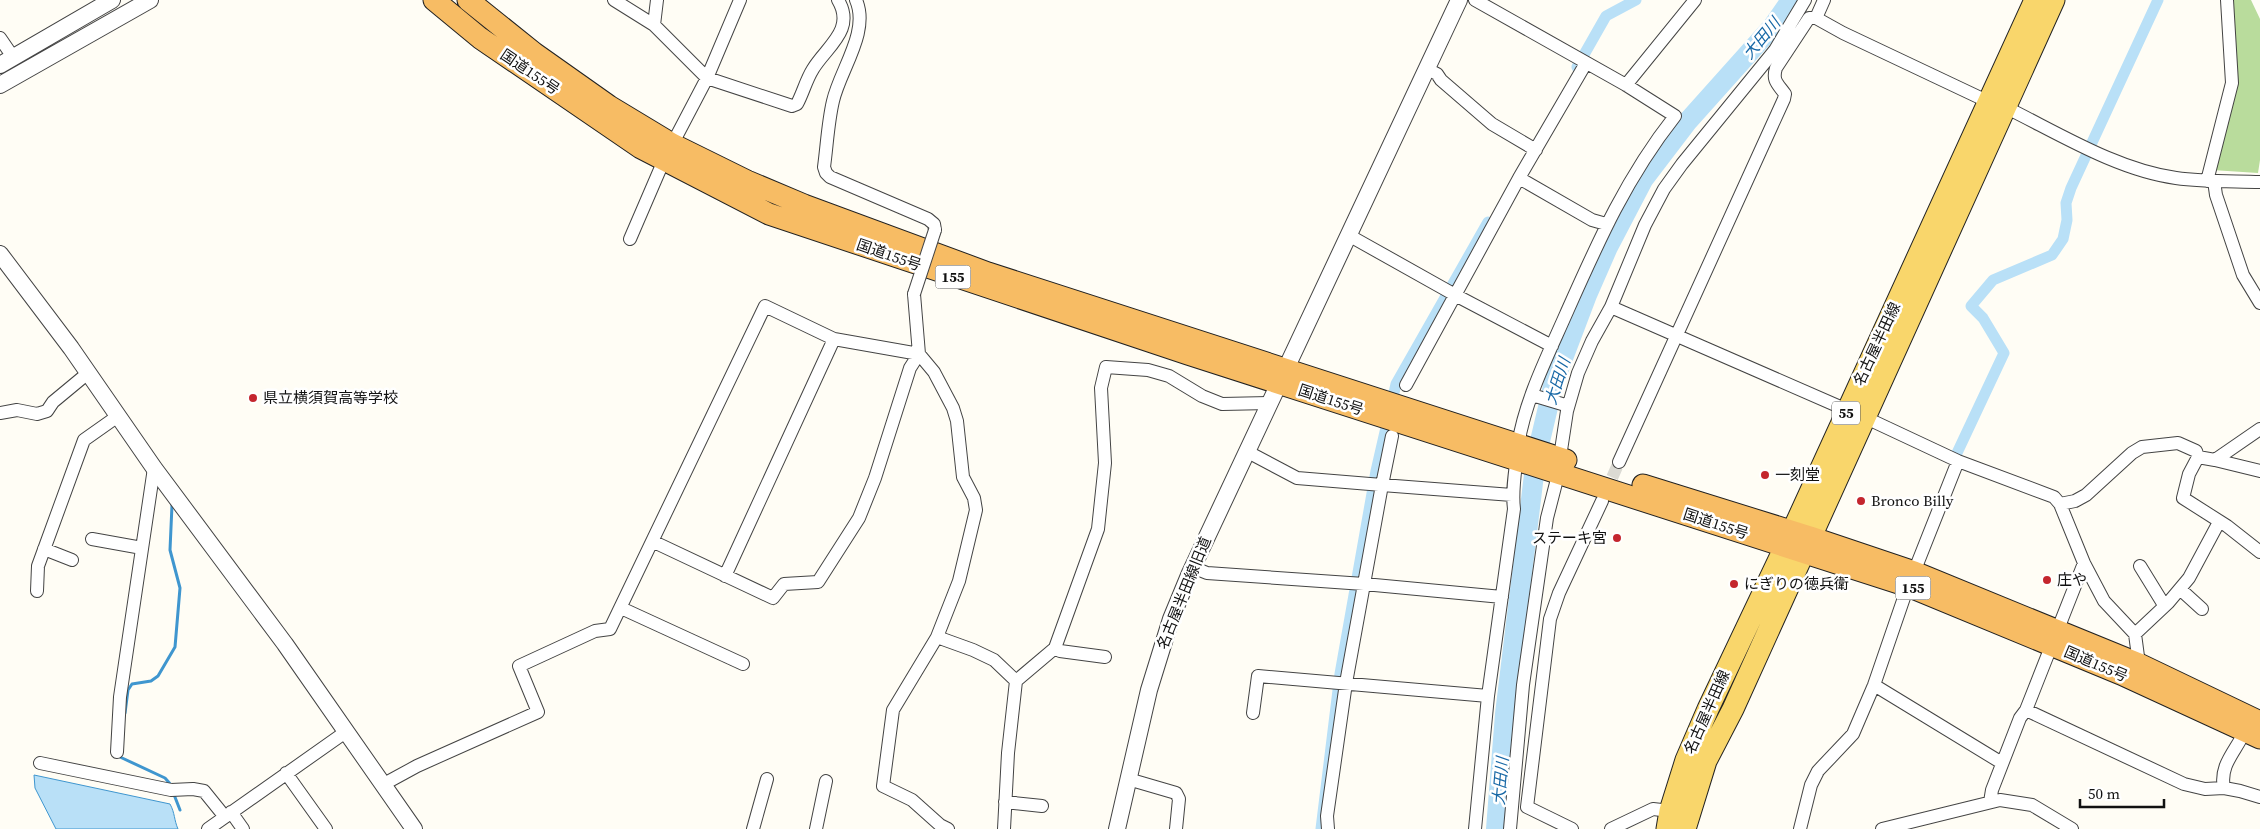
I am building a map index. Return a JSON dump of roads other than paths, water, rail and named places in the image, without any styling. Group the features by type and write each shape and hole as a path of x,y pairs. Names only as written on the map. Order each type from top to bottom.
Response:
{"highway":[{"name":"国道155号","path":"434,0 480,38 641,148 668,152 747,181 870,231 1282,376 1517,455 1557,465 1911,579 2055,638 2139,664 2255,730"},
{"name":"国道155号","path":"468,0 668,152"},
{"name":"国道155号","path":"2055,638 2122,674 2255,730"}],"main road":[{"name":"名古屋半田線","path":"1997,104 2035,0"},
{"name":"名古屋半田線","path":"1684,829 1706,761 1733,709 1798,542 1997,104 2054,0"},
{"name":"名古屋半田線","path":"1668,820 1686,760 1708,709 1798,542"}],"street":[{"path":"0,38 6,61 112,0"},
{"path":"0,85 150,0"},
{"path":"614,0 654,25 707,78 786,105 797,104 812,70 832,47 841,30 843,12 838,0"},
{"path":"654,25 657,0"},
{"path":"630,239 668,152 707,78 740,0"},
{"path":"856,0 860,9 858,26 853,52 833,101 824,167 830,177 928,219 934,224 935,230 914,294 919,354 934,372 953,408 957,421 963,477 974,498 976,510 959,581 944,623 893,710 883,786 912,800 940,825 948,829"},
{"name":"名古屋半田線旧道","path":"1117,829 1151,681 1171,620 1192,567 1350,236 1459,0"},
{"path":"1475,829 1488,696 1514,509 1512,495 1517,455 1534,395 1552,346 1606,224 1625,188 1656,140 1675,116 1626,85 1476,0"},
{"path":"1626,85 1695,0"},
{"path":"1510,829 1523,685 1547,518 1567,411 1578,373 1592,341 1611,307 1645,224 1664,189 1682,164 1775,50 1804,0"},
{"path":"1816,18 1824,0"},
{"path":"2227,0 2232,83 2210,181 2243,275 2260,302"},
{"path":"1619,462 1784,99 1785,94 1773,76 1776,68 1809,18 1816,18 1843,33 2113,160 2148,172 2176,178 2260,182"},
{"path":"1406,385 1457,296 1519,178 1586,63"},
{"path":"1427,69 1437,74 1441,80 1492,124 1536,150"},
{"path":"1519,178 1592,220 1606,224"},
{"path":"1350,236 1457,296 1552,346"},
{"path":"0,254 347,731 414,829"},
{"path":"384,784 417,766 538,712 519,666 595,631 610,629 654,542 701,438 765,306 834,339 919,354"},
{"path":"1611,307 1856,414 1958,461 2040,490 2054,497 2060,504 2084,563 2104,601 2134,634 2139,664"},
{"path":"724,576 834,339"},
{"path":"654,542 774,598 784,584 818,582 859,518 875,478 910,368 919,354"},
{"path":"1004,829 1008,754 1016,681 1055,648 1098,529 1105,463 1100,388 1106,367 1148,370 1168,376 1202,396 1222,404 1269,404"},
{"path":"0,413 17,410 37,414 48,411 53,402 88,373"},
{"path":"1534,395 1562,404"},
{"path":"37,591 38,566 84,440 118,416"},
{"path":"2215,460 2260,429"},
{"path":"1328,829 1327,816 1346,683 1392,436"},
{"path":"2060,504 2075,501 2086,495 2132,453 2142,447 2182,444 2196,451 2198,457 2189,474 2184,498 2260,552"},
{"path":"1246,451 1296,478 1512,495"},
{"path":"2198,457 2260,471"},
{"path":"1800,829 1811,785 1818,771 1853,734 1874,685 1911,579 1958,461"},
{"path":"117,752 120,696 154,468"},
{"path":"1572,829 1527,808 1550,619 1559,593 1602,501"},
{"path":"2134,634 2189,578 2219,522"},
{"path":"92,539 142,548"},
{"path":"44,549 72,560"},
{"path":"1990,802 1992,790 2002,762 2020,718 2026,710 2084,563"},
{"path":"2140,566 2164,605"},
{"path":"1192,567 1207,573 1364,584 1502,597"},
{"path":"2180,589 2202,609"},
{"path":"621,608 742,664"},
{"path":"936,637 973,650 994,660 1016,681"},
{"path":"1055,648 1060,651 1104,657"},
{"path":"1253,713 1258,676 1488,696"},
{"path":"1874,685 2002,762"},
{"path":"2026,710 2184,784 2205,789 2224,788 2260,797"},
{"path":"2224,788 2222,779 2225,765 2255,730"},
{"path":"208,829 347,731"},
{"path":"40,763 171,790 193,789 204,791 243,829"},
{"path":"286,773 326,829"},
{"path":"753,829 767,779"},
{"path":"1128,779 1176,793 1179,799 1176,829"},
{"path":"816,829 826,781"},
{"path":"1882,829 1990,802 2015,801 2032,805 2072,829"},
{"path":"1005,802 1042,806"},
{"path":"1611,829 1653,809 1668,820"}],"water":[{"path":"34,775 170,804 178,829 56,829 35,788"}],"waterway":[{"path":"1577,67 1606,16 1636,0"},
{"name":"大田川","path":"1496,829 1505,714 1536,458 1554,382 1587,295 1608,247 1643,180 1688,121 1773,26 1791,0"},
{"path":"1957,453 2004,353 1983,318 1971,306 1993,280 2052,255 2063,239 2067,220 2066,203 2071,188 2158,0"},
{"path":"1321,829 1340,674 1376,471 1396,384 1488,222"},
{"path":"125,713 128,690 132,684 151,681 158,676 175,647 180,588 170,550 172,505"},
{"path":"120,754 120,757 165,778 172,786"},
{"path":"173,792 180,810"}],"tunnel":[{"path":"1605,494 1619,462"}],"place":[{"name":"県立横須賀高等学校","path":"253,398"},
{"name":"一刻堂","path":"1765,475"},
{"name":"Bronco Billy","path":"1861,501"},
{"name":"ステーキ宮","path":"1617,538"},
{"name":"庄や","path":"2047,580"},
{"name":"にぎりの徳兵衛","path":"1734,584"}]}
